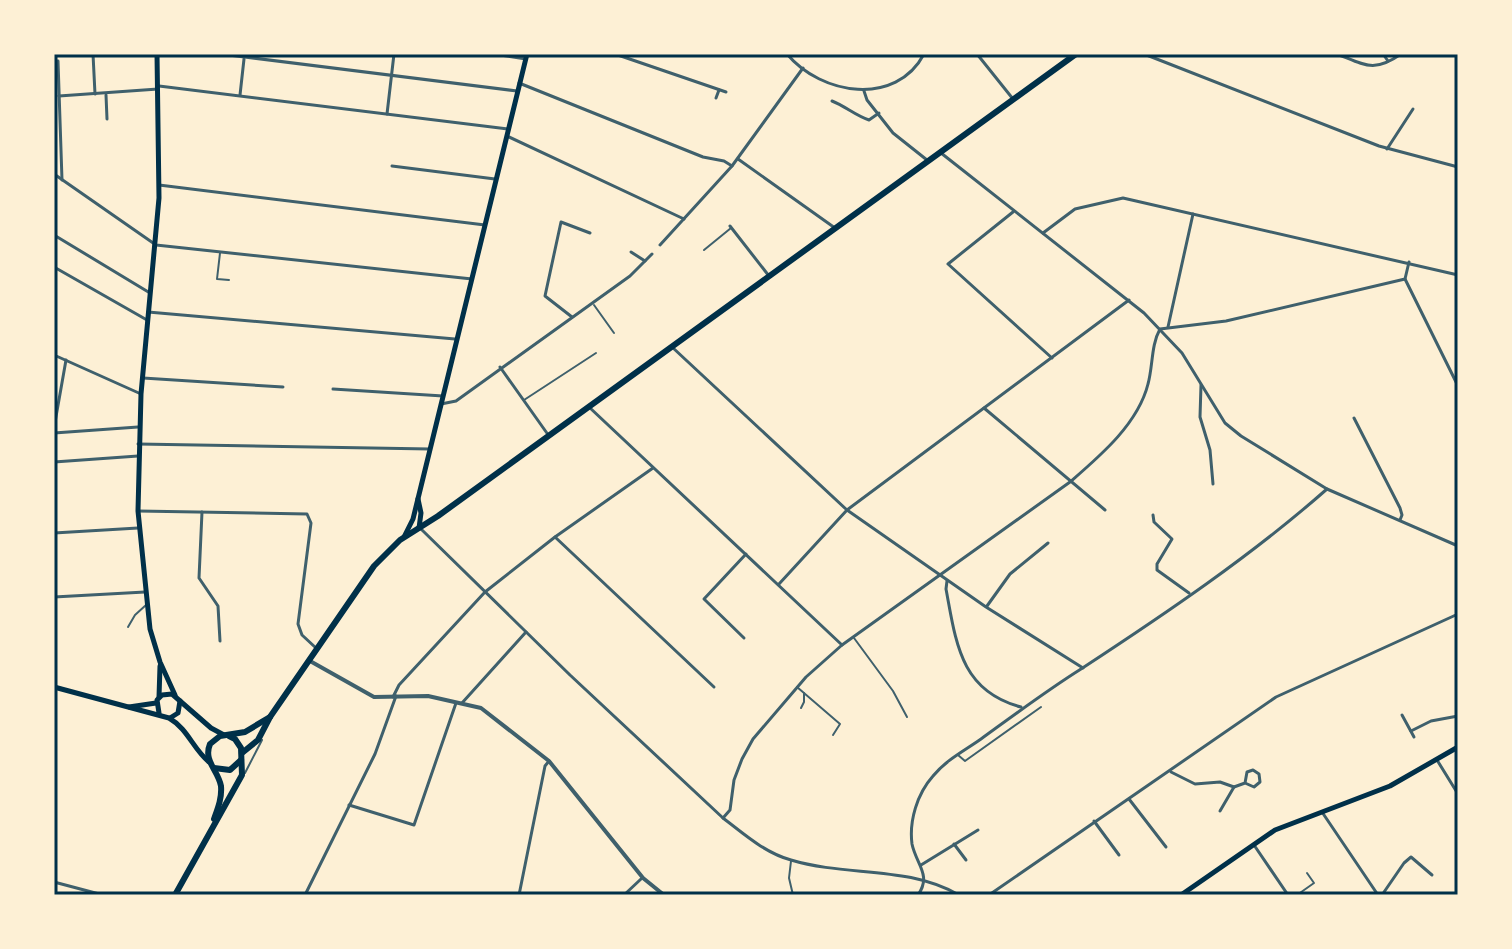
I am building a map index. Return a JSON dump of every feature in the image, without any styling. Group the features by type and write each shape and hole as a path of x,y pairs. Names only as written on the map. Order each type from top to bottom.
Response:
{"highway":[{"path":"210,764 217,770 234,769 265,731 270,717 364,579 403,538 549,436 1076,54"},
{"path":"210,830 221,794 207,752 210,744 217,737 245,732 270,717"},
{"path":"175,895 242,775 238,742 227,736"}],"main road":[{"path":"157,54 159,185 141,394 138,511 150,629 160,662 177,698 178,713 169,718"},
{"path":"403,538 413,519 526,56"},
{"path":"418,498 421,513 419,528"},
{"path":"413,519 419,528"},
{"path":"159,714 160,662"},
{"path":"54,687 169,718 184,729 210,764"},
{"path":"124,707 158,700 169,693 211,728 227,736"},
{"path":"1186,894 1275,830 1390,786 1458,747"}],"street":[{"path":"93,54 95,94"},
{"path":"221,54 517,91"},
{"path":"278,62 279,54"},
{"path":"387,114 394,54"},
{"path":"494,54 526,56"},
{"path":"615,54 726,92"},
{"path":"787,54 803,68 831,83 864,91 903,78 924,54"},
{"path":"977,54 1013,99"},
{"path":"1144,54 1387,149 1458,167"},
{"path":"1337,54 1370,67 1401,54"},
{"path":"1383,54 1388,61"},
{"path":"240,95 245,57"},
{"path":"56,61 62,180"},
{"path":"660,245 738,159 803,68"},
{"path":"519,83 732,166"},
{"path":"59,96 158,88 240,95 508,132 685,220"},
{"path":"716,98 719,90"},
{"path":"864,91 867,100 903,144 928,161"},
{"path":"106,93 107,119"},
{"path":"832,101 848,106 869,120 879,113"},
{"path":"1387,149 1413,109"},
{"path":"940,152 1129,300 1160,329 1182,353 1225,423 1241,436 1327,489 1458,546"},
{"path":"738,159 835,228"},
{"path":"392,166 495,179"},
{"path":"54,174 156,245 472,279"},
{"path":"159,185 485,225"},
{"path":"1043,233 1075,209 1123,198 1458,275"},
{"path":"1014,212 948,264 1052,358"},
{"path":"1168,327 1193,213"},
{"path":"572,317 545,296 561,222 590,233"},
{"path":"731,227 769,276"},
{"path":"54,235 150,293"},
{"path":"631,252 645,261"},
{"path":"441,404 456,401 592,303 652,254"},
{"path":"1409,262 1405,279 1458,386"},
{"path":"54,267 147,320"},
{"path":"1160,329 1226,321 1405,279"},
{"path":"779,584 847,510 1129,300"},
{"path":"148,312 457,339"},
{"path":"723,818 730,810 734,780 753,739 797,687 842,645 1070,482 1103,454 1141,402 1148,386 1160,329"},
{"path":"672,347 847,510 986,607 1083,668"},
{"path":"54,355 141,394"},
{"path":"66,360 54,430 140,427"},
{"path":"500,367 549,436"},
{"path":"143,378 283,387"},
{"path":"1201,384 1200,417 1210,450 1213,484"},
{"path":"333,389 443,396"},
{"path":"589,407 842,645"},
{"path":"984,408 1105,510"},
{"path":"1354,418 1400,508 1400,520"},
{"path":"138,444 430,449"},
{"path":"54,462 138,456"},
{"path":"305,895 375,754 399,685 485,592 555,537 653,468"},
{"path":"918,895 924,879 913,847 911,828 916,805 934,774 1021,707 1083,668 1236,561 1327,489"},
{"path":"138,511 307,514 311,523 298,624 302,635 318,649"},
{"path":"202,512 199,578 218,606 220,641"},
{"path":"1153,515 1154,522 1172,539 1157,564 1157,570 1190,594"},
{"path":"54,533 139,528"},
{"path":"419,528 723,818 762,847 791,860 924,879 959,895"},
{"path":"555,537 714,687"},
{"path":"986,607 1010,574 1048,543"},
{"path":"744,638 704,599 746,554"},
{"path":"947,579 953,629 968,672 986,691 1004,703 1021,707"},
{"path":"54,597 145,592"},
{"path":"989,895 1276,697 1458,614"},
{"path":"349,805 414,825 459,702 526,632"},
{"path":"310,661 369,695 428,696 481,708 492,715 549,761 643,878 664,895"},
{"path":"1402,715 1414,737"},
{"path":"1411,731 1431,721 1458,716"},
{"path":"1437,759 1458,794"},
{"path":"519,895 542,776 549,761"},
{"path":"1250,771 1261,776 1256,787 1245,783 1246,774 1250,771"},
{"path":"1170,772 1188,782 1220,782 1234,787 1245,783"},
{"path":"1220,811 1234,787"},
{"path":"1128,798 1166,847"},
{"path":"1322,812 1380,895 1404,863 1413,857 1415,849"},
{"path":"1094,821 1119,855"},
{"path":"921,865 978,830"},
{"path":"954,843 966,860"},
{"path":"1253,844 1288,895"},
{"path":"1413,857 1432,875"},
{"path":"624,895 643,878"},
{"path":"54,882 103,895"}],"lane":[{"path":"704,250 731,227"},
{"path":"652,254 660,245"},
{"path":"220,252 217,279 229,280"},
{"path":"592,303 614,333"},
{"path":"524,400 596,353"},
{"path":"128,627 146,605"},
{"path":"854,637 893,691 907,717"},
{"path":"797,687 840,724 833,735"},
{"path":"801,708 803,692"},
{"path":"958,755 965,761 1041,707"},
{"path":"235,790 265,731"},
{"path":"791,860 789,878 793,895"},
{"path":"1297,895 1314,883 1307,873"}]}
